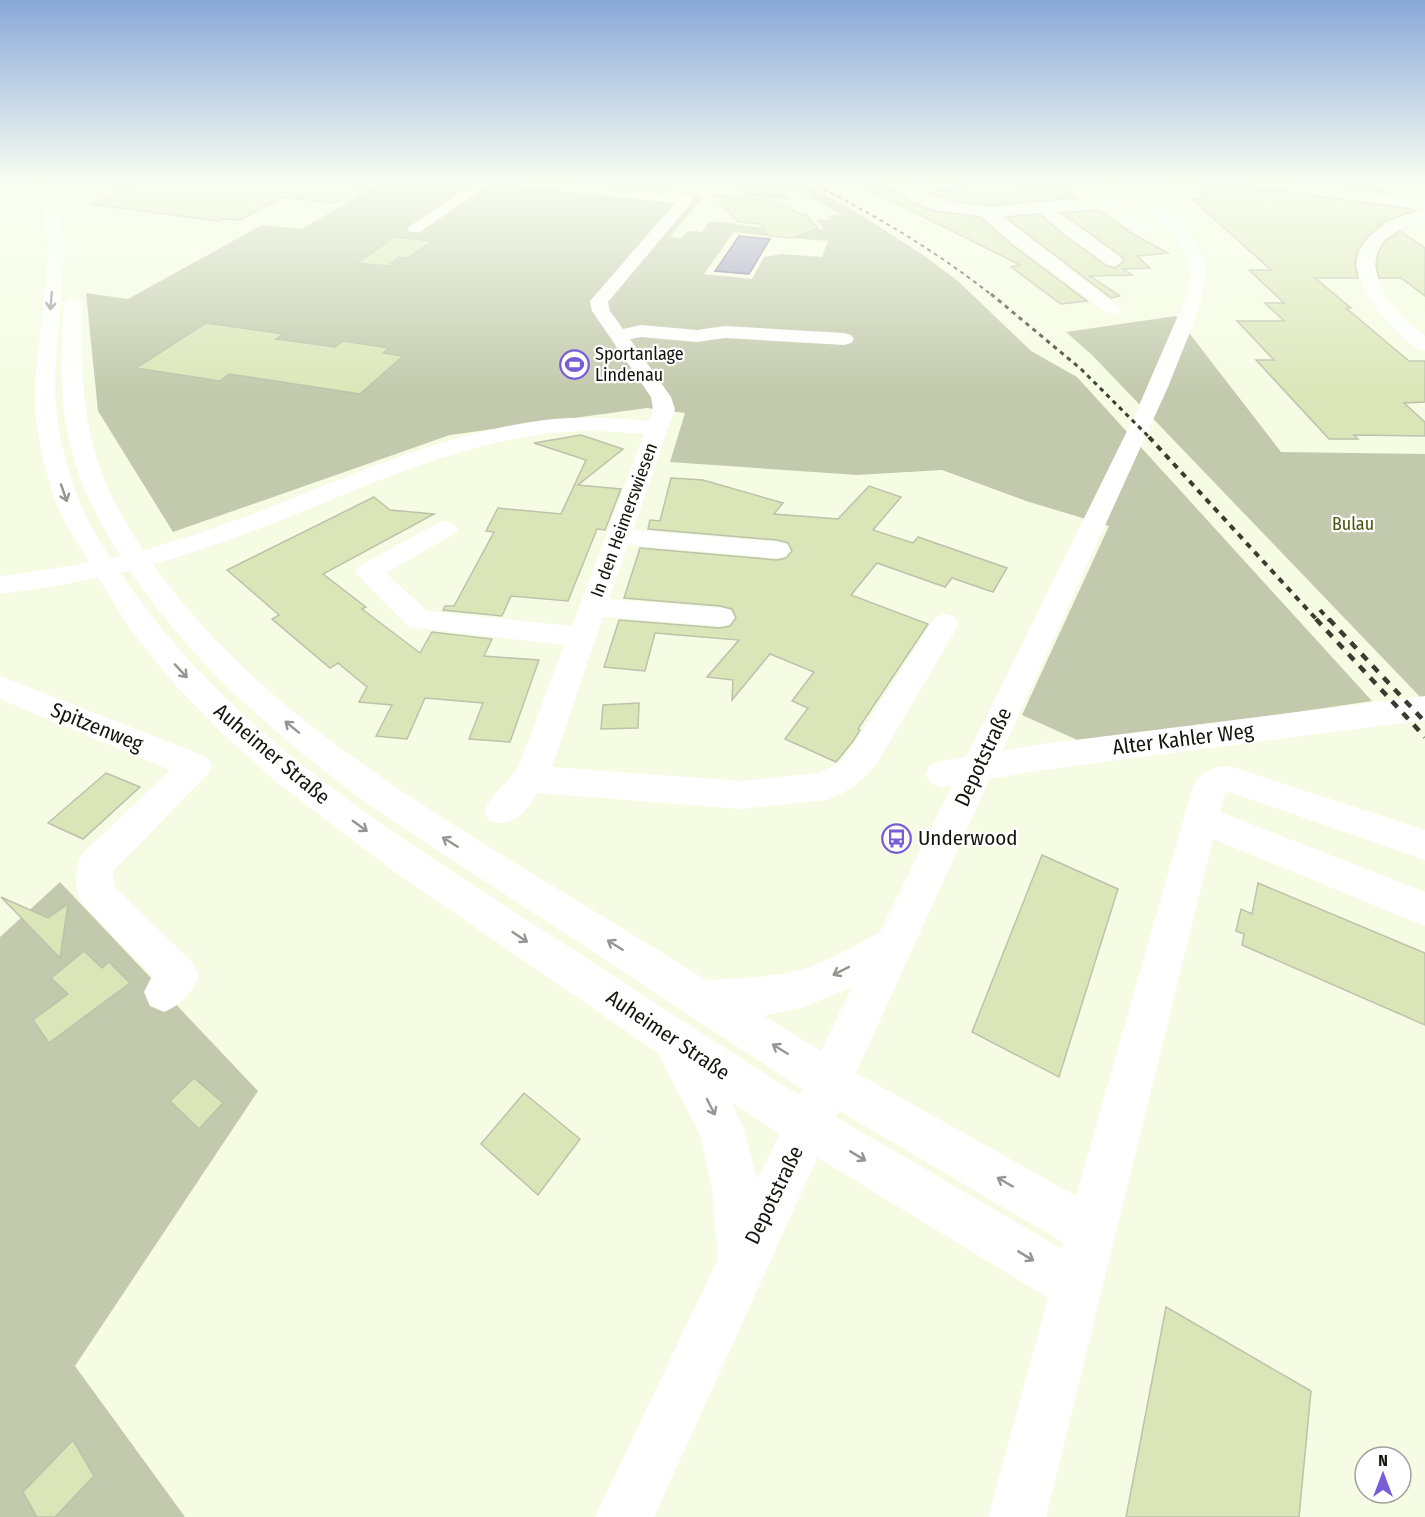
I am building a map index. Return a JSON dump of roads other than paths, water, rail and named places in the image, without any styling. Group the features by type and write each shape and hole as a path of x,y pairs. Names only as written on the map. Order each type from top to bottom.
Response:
{"main road":[{"name":"Auheimer Straße","path":"54,253 45,384 48,426 55,467 67,502 111,582 149,637 200,691 304,785 410,863 808,1126 1078,1287"},
{"path":"636,253 599,301 601,311 661,397 663,409 657,428"},
{"path":"1037,253 1113,309"},
{"path":"1057,268 1114,261 1102,253"},
{"name":"Depotstraße","path":"624,1517 743,1258 894,945 959,772 1122,461 1160,382 1198,285 1197,265 1192,253"},
{"path":"1368,253 1367,274 1375,293 1386,310 1405,330 1425,345"},
{"name":"Auheimer Straße","path":"74,284 70,375 75,416 84,456 97,491 111,520 143,572 183,625 271,709 325,753 428,828 829,1081 1092,1232"},
{"path":"1386,310 1416,315"},
{"path":"618,335 640,331 697,336 725,332 844,339"},
{"name":"In den Heimerswiesen","path":"0,585 131,561 204,540 386,468 467,442 527,429 580,423 613,423 657,428 534,770 501,811"},
{"path":"445,529 368,572 419,620 582,637"},
{"path":"618,536 777,550"},
{"path":"592,607 720,617"},
{"path":"529,779 741,795 826,786 852,771 862,758 945,624"},
{"name":"Spitzenweg","path":"0,687 195,766 95,865 96,892 179,975 164,992"},
{"name":"Alter Kahler Weg","path":"959,772 1043,757 1425,708"},
{"path":"1017,1517 1117,1131 1210,786 1219,780 1230,779 1425,845"},
{"path":"1201,819 1425,909"},
{"path":"702,1000 746,998 798,990 817,984 894,945"},
{"path":"672,1038 721,1129 736,1188 743,1258"}],"railway":[{"path":"932,253 993,296"},
{"path":"991,294 1081,369 1149,437"},
{"path":"1149,437 1318,621"},
{"path":"1320,610 1330,621"},
{"path":"1316,619 1425,737"},
{"path":"1329,619 1425,722"}],"place":[{"name":"Sportanlage Lindenau","path":"574,364"},
{"name":"Underwood","path":"897,838"}],"park label":[{"name":"Bulau","path":"1353,524"}]}
